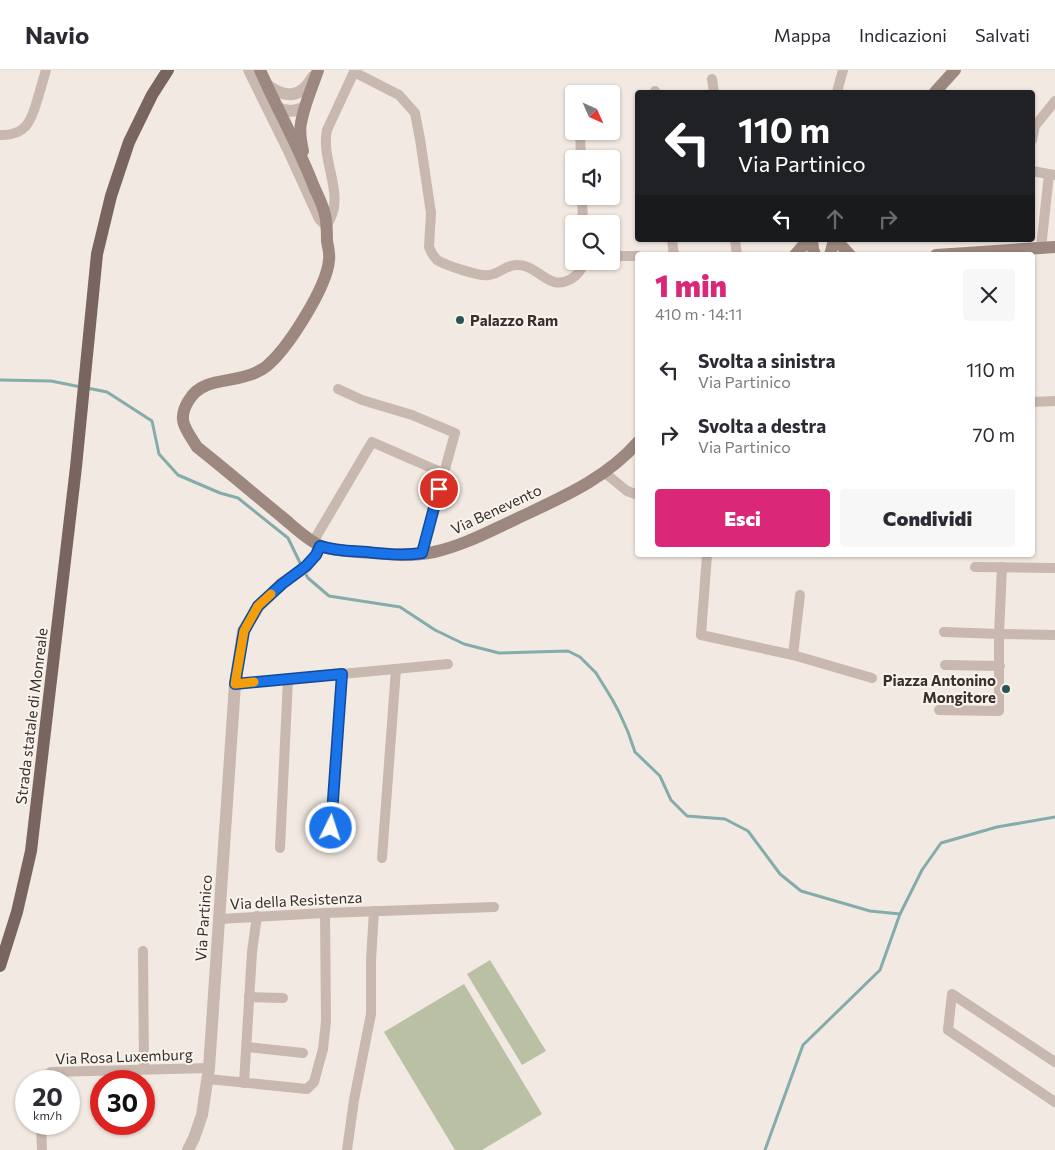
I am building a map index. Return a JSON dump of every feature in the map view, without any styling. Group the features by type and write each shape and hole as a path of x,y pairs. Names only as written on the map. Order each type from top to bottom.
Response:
{"main road":[{"name":"Strada statale di Monreale","path":"0,966 17,912 31,851 76,467 97,254 111,196 129,142 152,95 168,70"},
{"path":"260,70 305,163 325,214 329,260 318,295 282,351 268,365 255,374 210,383 199,388 191,395 184,408 182,418 186,429 198,447 316,544"},
{"path":"305,163 300,125 318,70"},
{"path":"937,90 955,70"},
{"path":"798,252 806,242"},
{"path":"838,242 847,252"},
{"path":"1020,252 1055,247"},
{"name":"Via Benevento","path":"316,544 333,550 396,555 431,553 450,548 470,541 589,483 628,454 635,446"}],"street":[{"path":"0,135 10,135 24,128 32,118 46,70"},
{"path":"248,70 319,219 326,226 334,212 336,202 326,148 327,130 354,72 399,95 414,113 420,140 430,213 429,247 436,258 447,265 484,276 492,275 512,265 523,265 555,283 566,281 576,275 580,270"},
{"path":"267,86 276,92 288,95 299,93 310,83 318,70"},
{"path":"837,90 843,70"},
{"path":"712,79 714,90"},
{"path":"1035,126 1055,101"},
{"path":"277,108 286,111 296,111 305,106"},
{"path":"1035,172 1052,175 1041,248"},
{"path":"620,256 635,256"},
{"path":"338,389 362,400 412,415 455,433 422,553"},
{"path":"1035,402 1055,401"},
{"path":"316,544 372,442 443,474"},
{"path":"605,472 628,491 635,494"},
{"name":"Via Partinico","path":"188,1150 202,1115 208,1073 235,684 244,631 258,606 282,584 303,569 316,555 316,544"},
{"path":"707,557 701,635 793,655 872,678"},
{"path":"975,567 1055,568"},
{"path":"939,710 999,711 996,666 1002,567"},
{"path":"793,655 800,595"},
{"path":"944,632 1055,634"},
{"path":"235,684 448,664"},
{"path":"945,666 996,666"},
{"path":"382,858 396,669"},
{"path":"330,847 342,674"},
{"path":"280,848 288,679"},
{"name":"Via della Resistenza","path":"219,919 325,912 494,907"},
{"name":"Via della Resistenza","path":"347,1150 354,1100 371,1014 374,911"},
{"name":"Via Rosa Luxemburg","path":"80,1071 144,1069 208,1073 244,1083 307,1089 314,1082 323,1049 326,1021 325,912"},
{"path":"244,1083 252,952 257,916"},
{"path":"143,951 144,1069"},
{"path":"1055,1062 952,994 948,1030 1055,1102"},
{"path":"249,997 283,998"},
{"path":"247,1047 303,1053"},
{"path":"41,1135 42,1150"}],"green space":[{"path":"490,960 546,1051 522,1065 467,974"},
{"path":"464,984 542,1114 482,1150 455,1150 384,1032"}],"waterway":[{"path":"0,380 51,381 81,387"},
{"path":"87,388 107,392 152,421 159,454 178,475 220,493 238,498 288,538 302,567"},
{"path":"305,573 308,578 329,596 400,607 435,630 464,644 499,653 568,651 580,657 596,673 612,699 628,732 635,752 660,776 671,800 687,816 725,819 748,831 780,874 801,891 870,911 900,914"},
{"path":"765,1150 803,1045 880,970 900,914 922,870 941,843 997,827 1055,817"}],"slow traffic":[{"path":"254,682 235,684 239,656 244,631 258,606 271,594"}],"place":[{"name":"Palazzo Ram","path":"460,320"},
{"name":"Piazza Antonino Mongitore","path":"1006,689"}],"route":[{"path":"331,828 342,674 235,684 244,631 258,606 282,584 306,566 316,555 320,546 333,550 396,555 422,553 439,489"}]}
